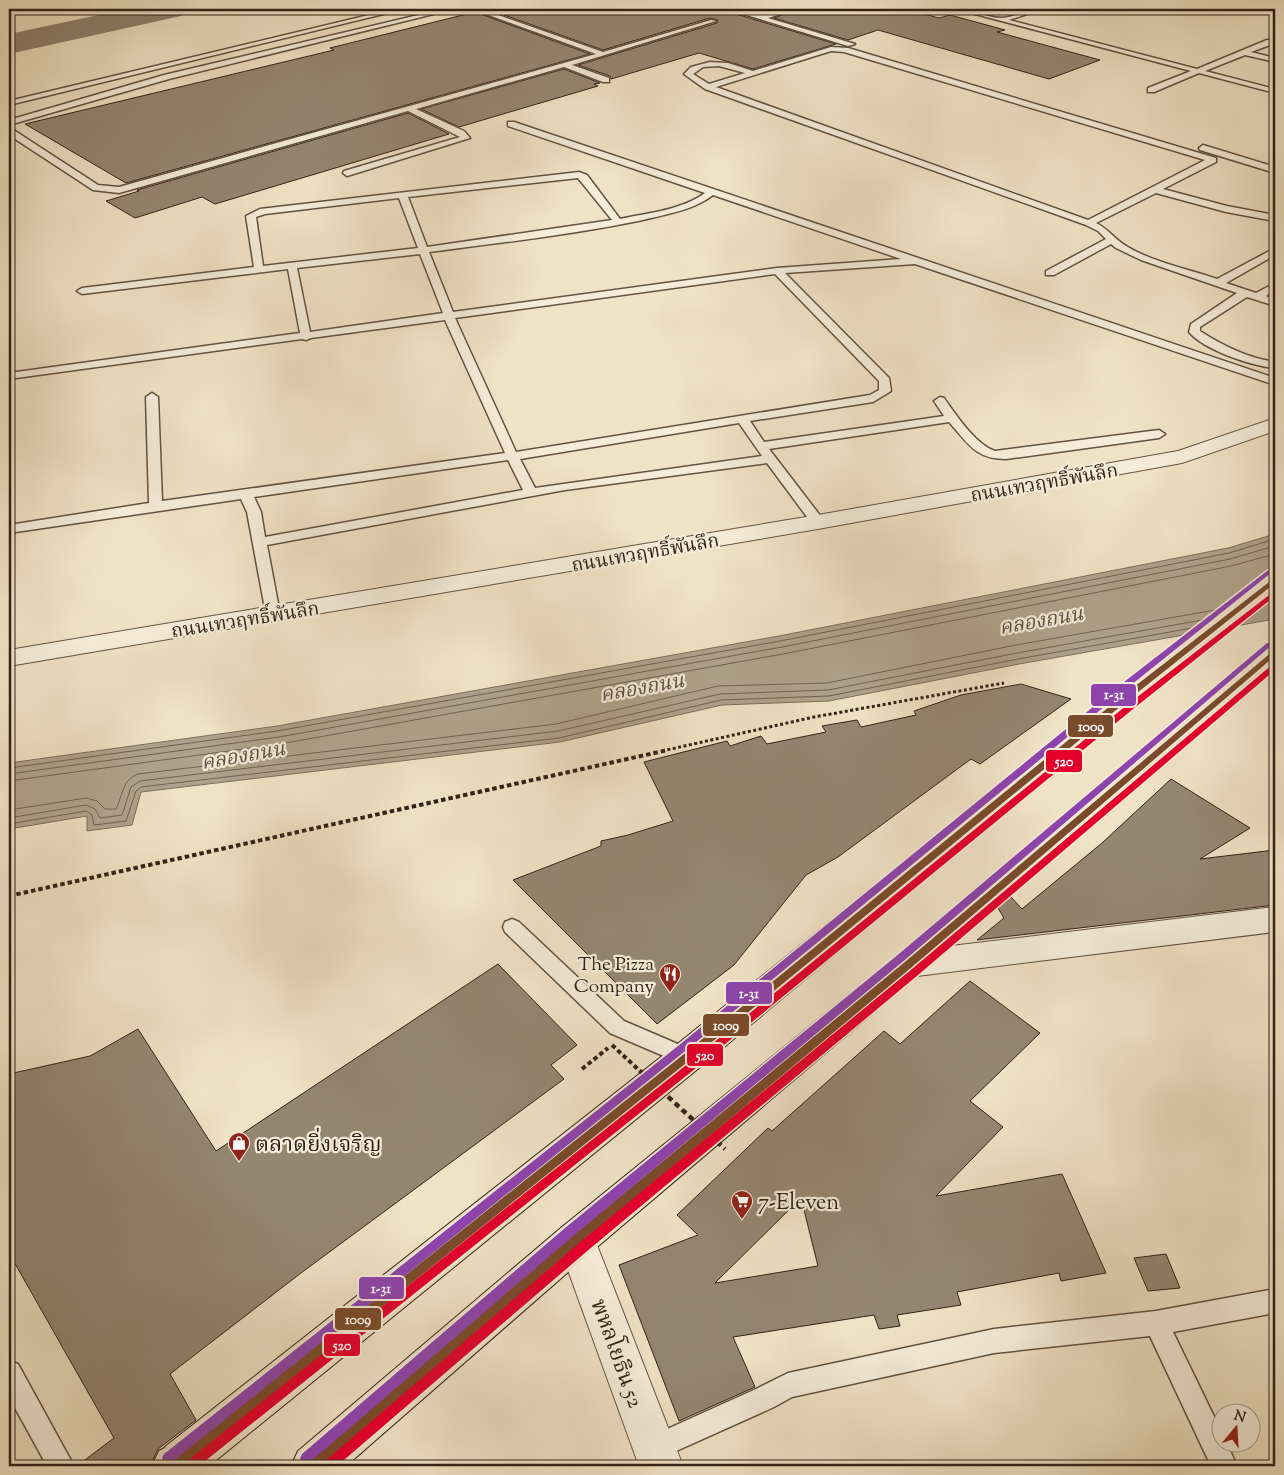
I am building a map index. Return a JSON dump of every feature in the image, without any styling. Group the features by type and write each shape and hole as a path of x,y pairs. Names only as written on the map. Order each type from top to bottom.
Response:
{"main road":[{"path":"178,1463 687,1057 1132,693 1275,580"},
{"path":"323,1462 576,1240 909,964 1275,653"}],"street":[{"name":"ถนนเทวฤทธิ์พันลึก","path":"9,658 818,522 1182,457 1275,424"},
{"path":"909,964 1275,919"},
{"name":"พหลโยธิน 52","path":"576,1240 657,1457"}],"lane":[{"path":"9,103 401,9"},
{"path":"9,123 167,77 451,9"},
{"path":"475,9 604,54"},
{"path":"730,9 1005,88"},
{"path":"760,18 794,9"},
{"path":"959,9 1275,91"},
{"path":"1002,20 1039,9"},
{"path":"1263,9 1275,12"},
{"path":"1007,10 1021,14"},
{"path":"9,130 96,188 119,190 604,54 713,21"},
{"path":"1029,35 1043,30"},
{"path":"1151,90 1270,42"},
{"path":"708,87 831,49 852,52 1213,160"},
{"path":"1246,53 1275,60"},
{"path":"752,73 714,64 690,70 688,74 708,87 1090,223 1102,229 1119,246 1145,258 1275,303"},
{"path":"564,65 606,80"},
{"path":"347,172 466,138 461,133 408,108"},
{"path":"511,124 1275,382"},
{"path":"1194,145 1275,170"},
{"path":"1090,223 1223,154"},
{"path":"259,270 251,216 254,213 402,194 579,175 584,177 618,222"},
{"path":"1156,190 1226,209 1275,218"},
{"path":"82,291 425,250 618,222 665,212 700,201 712,192"},
{"path":"402,194 449,316 512,456 531,492"},
{"path":"1050,273 1113,239"},
{"path":"1218,283 1275,251"},
{"path":"9,376 306,337 777,271 913,261"},
{"path":"292,266 306,337"},
{"path":"9,529 156,506 512,456 873,398 885,391 885,380 777,271"},
{"path":"1257,297 1275,286"},
{"path":"1245,292 1195,326 1194,332 1208,341 1245,357 1275,365"},
{"path":"152,397 156,506"},
{"path":"940,401 952,418 982,451 994,455 1006,455 1159,434"},
{"path":"741,418 818,522"},
{"path":"761,446 952,418"},
{"path":"260,542 565,486 770,459"},
{"path":"246,494 254,512 273,614"},
{"path":"512,927 617,1028 687,1057"},
{"path":"657,1457 788,1385 994,1341 1156,1323 1275,1301"},
{"path":"1156,1323 1224,1466"},
{"path":"9,1373 61,1466"}],"path":[{"path":"9,896 814,717 1004,683"},
{"path":"582,1069 612,1045 724,1148"}],"water":[{"name":"คลองถนน","path":"1275,534 1275,619 1019,664 829,701 722,705 560,742 141,792 132,825 87,831 87,816 9,829 9,763 277,726 779,636 1228,548"}],"building":[{"path":"487,9 725,9 726,11 836,44 753,69 699,53 611,79 610,76 578,65 717,23 718,20 710,18 603,50"},
{"path":"799,9 928,9 929,13 924,14 939,18 950,15 1005,30 997,32 1100,60 1049,79 878,30 848,40 774,18"},
{"path":"475,12 590,54 126,183 25,124 334,50 330,48"},
{"path":"564,69 600,83 594,84 598,86 459,127 421,109"},
{"path":"408,113 449,134 215,204 202,197 135,218 106,201 139,191 137,190"},
{"path":"1021,684 1071,699 980,764 971,759 838,857 806,875 734,965 657,1024 513,880 601,846 601,841 673,821 644,762 727,741 730,746 761,736 767,744 826,732 822,726 857,720 861,727 916,715 914,711 961,695"},
{"path":"1171,779 1250,828 1200,859 1275,850 1275,905 977,940 1004,918 998,908 1011,897 1022,909 1102,843"},
{"path":"498,964 577,1045 551,1065 564,1079 301,1273 170,1374 196,1420 158,1449 150,1466 77,1466 114,1438 9,1253 9,1074 90,1056 138,1029 216,1151"},
{"path":"970,981 1040,1033 970,1101 1003,1127 936,1196 1062,1174 1106,1273 1061,1281 1059,1273 957,1292 961,1305 897,1315 900,1326 879,1329 874,1315 733,1337 755,1387 679,1421 619,1265 698,1235 677,1215 768,1128 772,1131 884,1031 900,1044","holes":["801,1198 818,1266 715,1283"]},
{"path":"1166,1254 1180,1288 1148,1291 1134,1258"}],"taxiway":[{"path":"9,44 170,9"}],"transit line":[{"name":"1-31","path":"168,1458 681,1049 1118,691 1269,572"},
{"name":"1009","path":"174,1466 687,1057 1124,699 1275,580"},
{"name":"520","path":"190,1466 693,1065 1130,707 1275,593"},
{"name":"1-31","path":"306,1458 569,1232 903,956 1269,645"},
{"name":"1009","path":"313,1466 576,1240 909,964 1275,653"},
{"name":"520","path":"328,1466 582,1248 915,972 1275,666"}],"place":[{"name":"The Pizza Company","path":"670,993"},
{"name":"ตลาดยิ่งเจริญ","path":"239,1162"},
{"name":"7-Eleven","path":"742,1220"}]}
